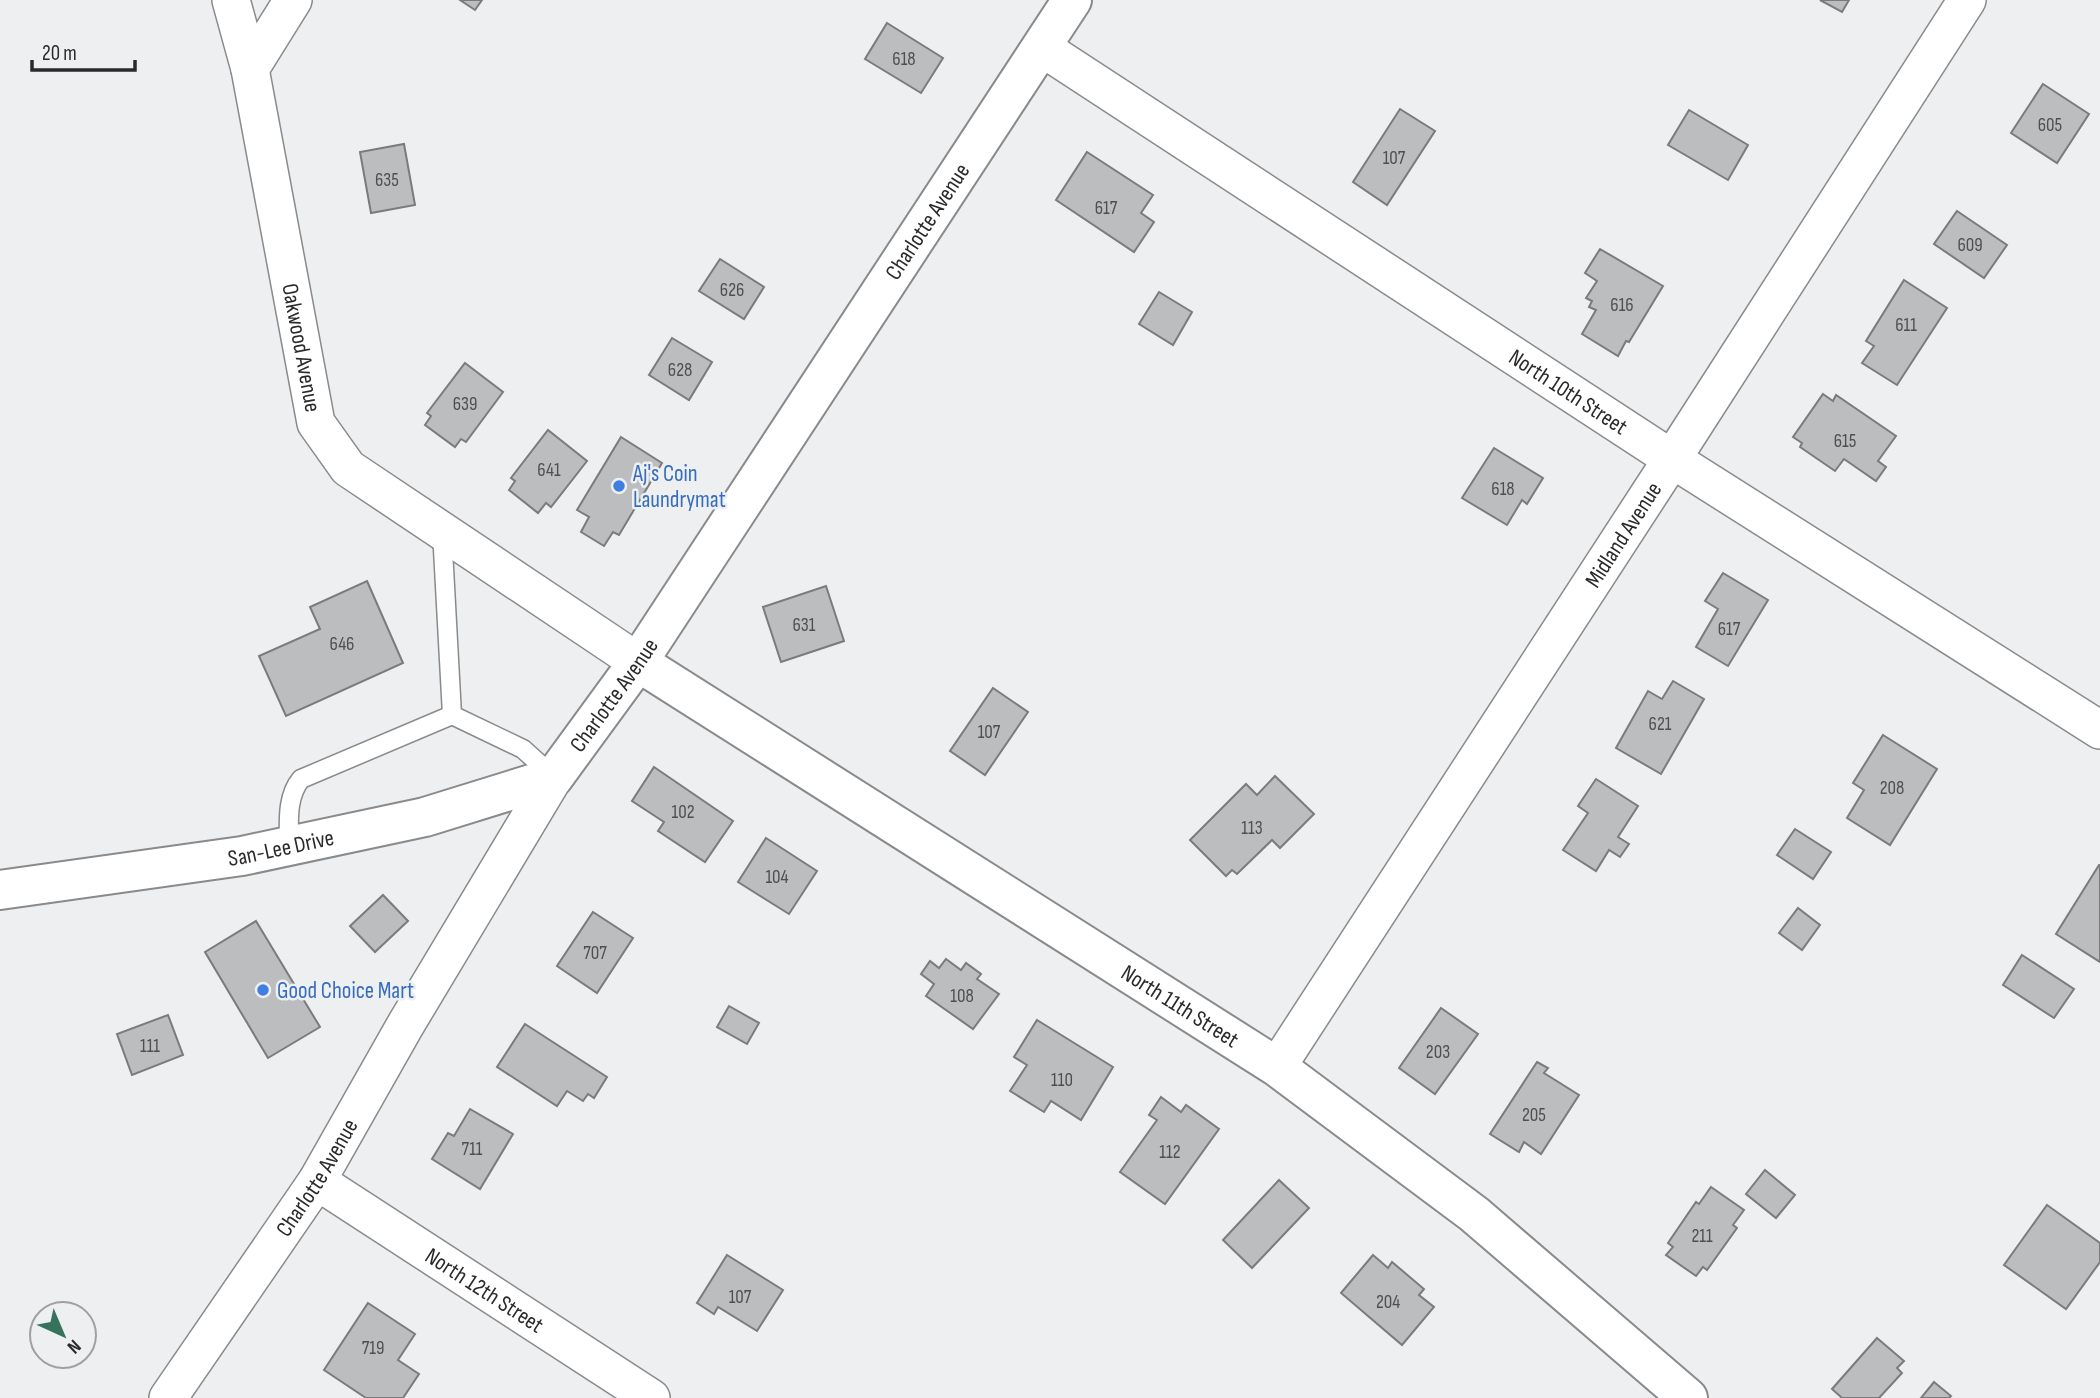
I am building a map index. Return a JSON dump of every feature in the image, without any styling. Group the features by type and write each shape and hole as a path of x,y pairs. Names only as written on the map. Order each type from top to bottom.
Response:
{"street":[{"name":"Oakwood Avenue","path":"231,0 250,69 316,423 348,468 638,662"},
{"path":"250,69 293,0"},
{"name":"Charlotte Avenue","path":"168,1398 317,1181 406,1024 554,777 638,662 1072,0"},
{"name":"Midland Avenue","path":"1277,1067 1967,0"},
{"name":"North 10th Street","path":"1041,47 1672,459 2100,730"},
{"name":"North 11th Street","path":"638,662 1277,1067 1474,1214 1688,1398"},
{"name":"San-Lee Drive","path":"0,890 242,856 425,817 554,777"},
{"name":"North 12th Street","path":"317,1181 651,1398"}],"lane":[{"path":"442,531 452,715"},
{"path":"289,846 290,803 294,787 301,779 452,715 523,749 554,777"}],"building":[{"path":"460,0 482,0 475,10"},
{"path":"1820,0 1849,0 1842,12"},
{"path":"887,23 943,58 921,93 865,59"},
{"path":"2043,84 2089,114 2057,163 2011,133"},
{"path":"1400,109 1435,131 1387,205 1353,182"},
{"path":"1689,110 1748,145 1728,180 1668,145"},
{"path":"404,144 415,205 371,213 360,152"},
{"path":"1087,152 1153,195 1141,213 1154,222 1134,252 1056,200"},
{"path":"1957,211 2007,245 1984,278 1934,244"},
{"path":"1600,249 1663,286 1618,356 1582,334 1596,310 1589,307 1592,301 1586,298 1597,281 1585,273"},
{"path":"720,259 764,287 744,319 699,291"},
{"path":"1904,280 1947,308 1897,385 1862,363 1874,346 1866,341"},
{"path":"1159,292 1192,312 1173,345 1139,324"},
{"path":"672,338 712,362 689,400 649,375"},
{"path":"465,363 503,392 466,442 461,439 455,447 425,425 431,416 427,413"},
{"path":"1823,394 1833,401 1836,395 1896,436 1878,461 1886,467 1876,481 1844,459 1835,471 1800,447 1802,443 1793,437"},
{"path":"548,430 587,461 551,507 546,503 538,513 509,490 515,481 511,478"},
{"name":"Aj's Coin Laundrymat","path":"621,437 662,463 619,535 613,532 604,546 581,532 589,517 577,510"},
{"path":"1494,448 1543,478 1527,504 1522,500 1507,525 1462,498"},
{"path":"1723,573 1768,600 1728,666 1696,647 1718,609 1705,601"},
{"path":"367,581 403,663 286,716 259,656 320,629 310,607"},
{"path":"826,586 844,641 781,662 763,607"},
{"path":"1673,681 1704,699 1661,774 1616,748 1648,691 1662,699"},
{"path":"993,688 1028,712 985,775 950,751"},
{"path":"1883,735 1937,769 1890,845 1847,818 1864,790 1853,783"},
{"path":"654,767 733,821 705,862 658,831 664,822 632,801"},
{"path":"1275,776 1314,814 1280,848 1272,840 1237,874 1232,870 1226,876 1190,840 1246,784 1257,795"},
{"path":"1596,779 1638,806 1618,837 1629,844 1620,857 1609,850 1596,871 1563,850 1588,813 1578,806"},
{"path":"1795,829 1831,852 1813,879 1777,855"},
{"path":"766,838 817,871 789,914 738,882"},
{"path":"2100,865 2100,962 2056,934"},
{"path":"383,895 408,921 375,952 350,926"},
{"path":"1798,908 1820,925 1802,950 1779,933"},
{"path":"593,912 633,938 597,993 557,966"},
{"name":"Good Choice Mart","path":"256,921 320,1027 268,1058 205,952"},
{"path":"2022,955 2074,989 2054,1018 2003,985"},
{"path":"946,959 961,970 966,963 981,974 977,979 999,994 973,1029 926,996 934,984 921,974 930,961 939,968"},
{"path":"729,1006 759,1023 747,1044 717,1027"},
{"path":"1441,1008 1478,1034 1435,1094 1399,1068"},
{"path":"168,1015 183,1055 132,1075 117,1034"},
{"path":"1037,1020 1113,1067 1081,1120 1051,1101 1044,1112 1010,1091 1027,1065 1014,1057"},
{"path":"525,1024 607,1077 594,1098 588,1094 583,1101 567,1091 557,1106 497,1067"},
{"path":"1537,1062 1548,1068 1544,1073 1579,1095 1541,1154 1524,1142 1519,1152 1490,1134"},
{"path":"1161,1097 1181,1112 1186,1105 1219,1129 1165,1204 1120,1172 1157,1120 1149,1115"},
{"path":"470,1109 513,1134 480,1189 432,1159 448,1133 454,1136"},
{"path":"1765,1170 1795,1195 1776,1218 1746,1194"},
{"path":"1279,1180 1309,1208 1252,1268 1223,1240"},
{"path":"1711,1187 1744,1210 1733,1225 1737,1228 1707,1270 1703,1267 1696,1276 1666,1255 1673,1247 1668,1243 1696,1202 1699,1204"},
{"path":"2047,1205 2100,1243 2100,1262 2066,1309 2004,1265"},
{"path":"727,1255 783,1290 757,1331 718,1307 714,1314 697,1303"},
{"path":"1373,1255 1388,1268 1392,1262 1424,1289 1419,1295 1434,1307 1402,1345 1341,1293"},
{"path":"368,1303 415,1334 398,1360 419,1374 403,1398 366,1398 324,1370"},
{"path":"1877,1338 1904,1361 1897,1368 1902,1373 1879,1398 1842,1398 1832,1389"},
{"path":"1934,1382 1951,1396 1921,1398"}],"place":[{"name":"Aj's Coin Laundrymat","path":"619,486"},
{"name":"Good Choice Mart","path":"263,990"}]}
